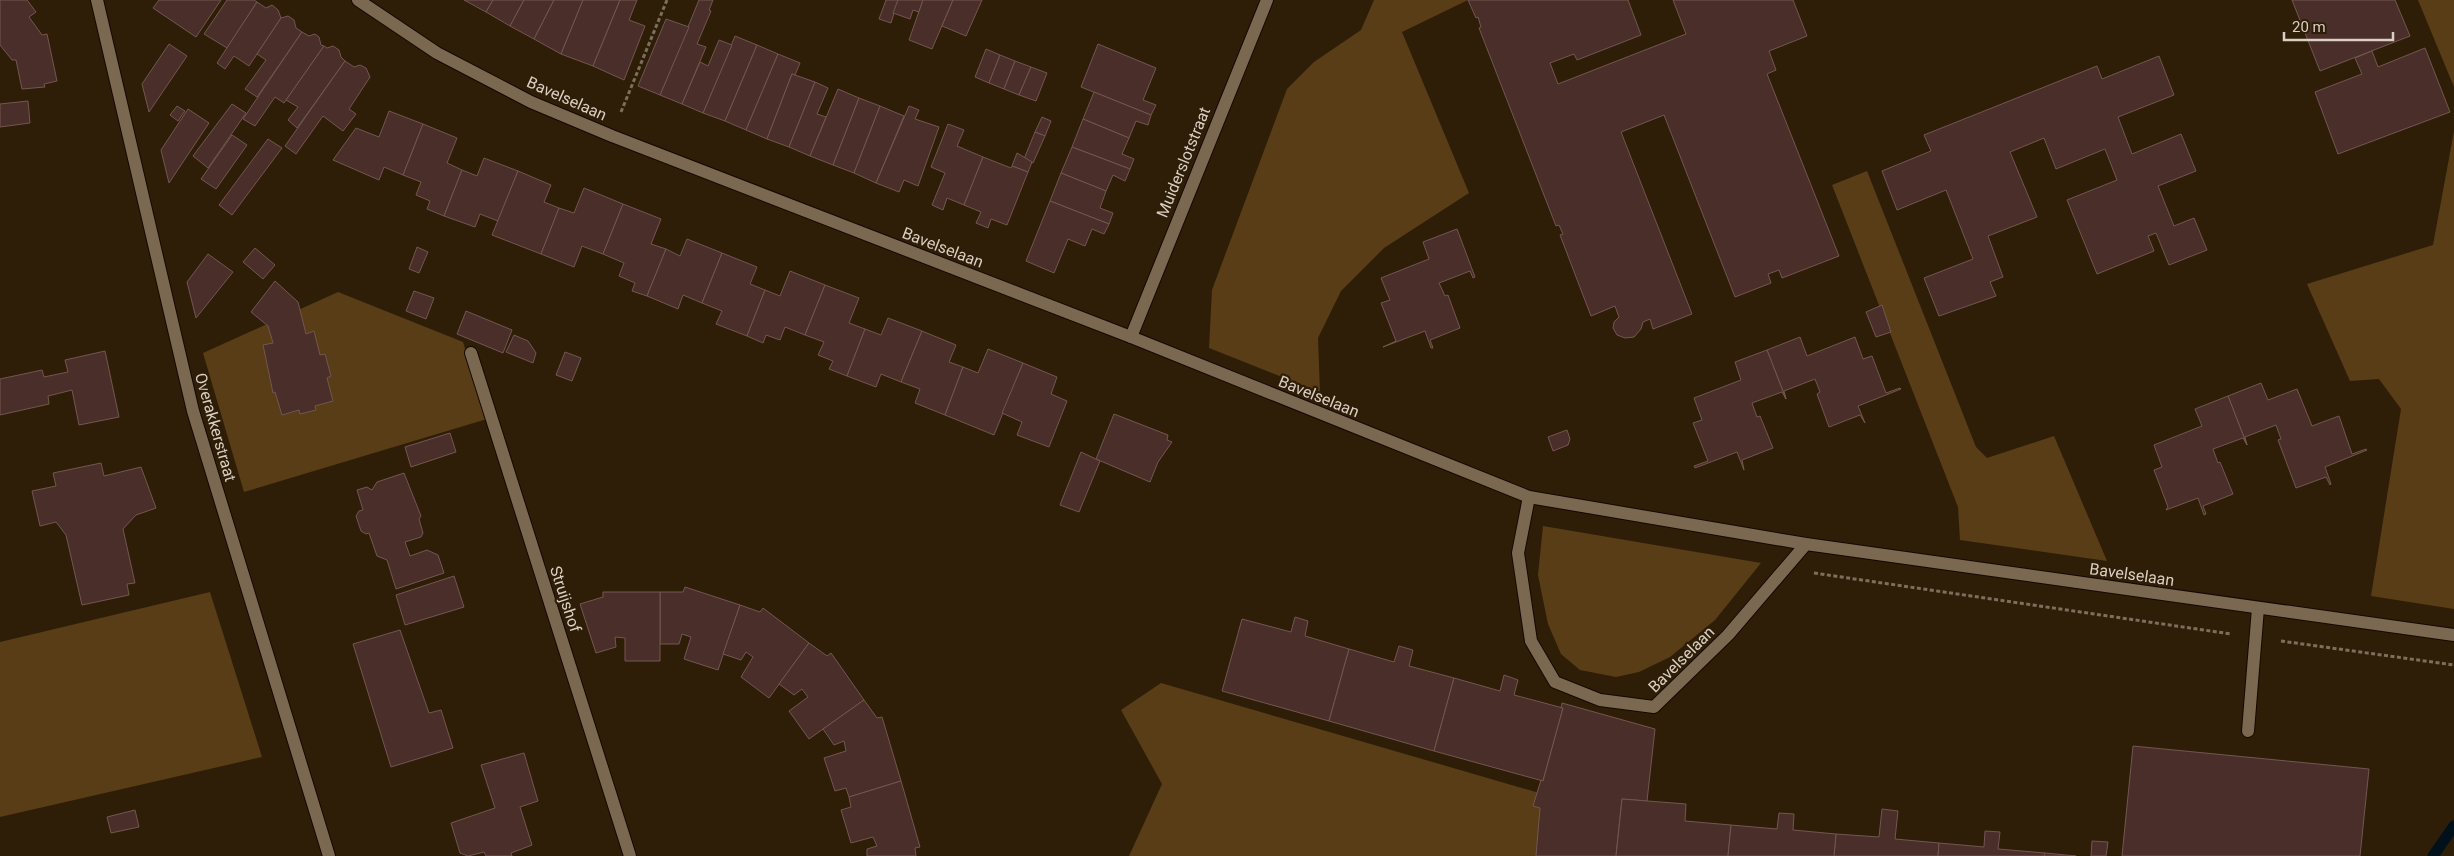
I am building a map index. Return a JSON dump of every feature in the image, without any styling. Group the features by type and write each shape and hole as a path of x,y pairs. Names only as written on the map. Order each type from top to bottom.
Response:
{"street":[{"name":"Overakkerstraat","path":"97,0 193,411 329,856"},
{"name":"Bavelselaan","path":"358,0 437,53 531,102 612,136 1131,337 1529,497 1806,544 2454,636"},
{"name":"Muiderslotstraat","path":"1131,337 1267,0"},
{"name":"Struijshof","path":"471,353 630,856"},
{"name":"Bavelselaan","path":"1529,497 1518,553 1531,641 1555,682 1600,700 1654,707 1728,635 1806,544"},
{"path":"2248,731 2254,637 2258,608"}],"path":[{"path":"612,136 666,0"},
{"path":"1785,569 2454,665"}],"shaded area":[{"path":"1374,0 1468,0 1402,32 1469,193 1384,248 1341,291 1318,338 1320,392 1209,348 1212,290 1287,89 1314,62 1361,30"},
{"path":"2418,0 2454,0 2454,87"},
{"path":"2454,131 2454,609 2371,596 2401,409 2379,379 2350,381 2307,284 2433,245"},
{"path":"1867,171 1976,447 1987,458 2054,436 2107,561 1960,540 1958,507 1832,185"},
{"path":"338,292 463,342 487,419 244,492 203,353"},
{"path":"1543,526 1761,563 1715,620 1670,657 1639,672 1616,677 1580,670 1561,654 1548,624 1538,575"},
{"path":"210,592 262,757 0,817 0,642"},
{"path":"1161,683 1546,795 1540,856 1129,856 1162,784 1121,710"}],"building":[{"path":"0,0 27,0 36,12 29,17 42,35 47,34 57,81 44,84 45,87 22,89 16,60 12,60 0,45"},
{"path":"159,0 221,0 196,37 153,8"},
{"path":"227,0 254,0 257,2 227,48 204,34"},
{"path":"464,0 493,0 486,12"},
{"path":"493,0 524,0 510,26 486,12"},
{"path":"524,0 554,0 534,39 510,26"},
{"path":"554,0 583,0 561,54 534,39"},
{"path":"583,0 620,0 593,66 561,54"},
{"path":"620,0 637,0 629,20 645,26 624,80 593,66"},
{"path":"699,0 713,0 709,10 711,11 697,44 706,47 682,104 660,95"},
{"path":"886,0 898,0 891,23 879,19"},
{"path":"898,0 923,0 919,12 913,10 910,19 893,13"},
{"path":"923,0 953,0 932,49 909,40"},
{"path":"953,0 982,0 966,36 942,26"},
{"path":"1468,0 1628,0 1641,35 1577,60 1574,54 1550,63 1558,84 1686,34 1673,0 1793,0 1807,36 1769,51 1776,70 1767,74 1839,256 1782,278 1779,270 1768,274 1771,283 1735,297 1664,115 1621,132 1692,314 1653,329 1650,319 1643,322 1641,329 1634,337 1625,338 1617,335 1613,328 1614,322 1619,317 1615,306 1591,316 1560,235 1563,234 1559,225 1556,226 1479,28 1481,27 1478,17 1476,18"},
{"path":"2292,0 2395,0 2410,36 2320,71"},
{"path":"257,2 266,8 272,5 278,10 281,18 249,66 234,56 225,69 217,63"},
{"path":"288,16 294,20 296,28 302,32 257,97 245,89 266,60 257,54 281,18"},
{"path":"666,19 689,27 660,95 638,86"},
{"path":"302,32 309,36 315,34 319,37 321,45 324,46 284,103 275,97 255,126 243,119"},
{"path":"735,36 757,45 725,121 703,113"},
{"path":"719,40 732,45 703,113 682,104 700,62 708,66"},
{"path":"169,44 187,56 149,112 142,84"},
{"path":"1098,44 1156,68 1143,100 1156,105 1151,115 1081,87"},
{"path":"757,45 778,54 746,130 725,121"},
{"path":"324,46 327,48 333,46 339,50 341,57 345,61 297,128 288,120 298,107 286,100"},
{"path":"2425,48 2450,112 2338,154 2315,92 2362,74 2355,58 2372,51 2378,67"},
{"path":"986,49 1000,55 989,83 975,77"},
{"path":"778,54 800,63 795,75 792,74 767,139 746,130"},
{"path":"1000,55 1015,61 1004,89 989,83"},
{"path":"2159,56 2174,95 2118,117 2132,154 2181,134 2196,171 2158,186 2174,226 2194,218 2207,250 2169,265 2156,233 2148,236 2154,251 2097,274 2067,200 2117,180 2105,149 2056,169 2044,138 2010,152 2037,217 1988,236 2003,277 1990,282 1996,296 1939,316 1924,278 1973,259 1946,190 1897,210 1882,171 1931,151 1924,135 2097,66 2102,79"},
{"path":"345,61 354,67 360,65 366,68 370,77 349,109 356,114 343,131 323,116 296,154 285,146"},
{"path":"1015,61 1031,67 1019,95 1004,89"},
{"path":"1031,67 1047,73 1036,101 1019,95"},
{"path":"792,74 815,82 789,147 767,139"},
{"path":"815,82 828,88 817,114 826,117 810,156 789,147"},
{"path":"838,89 859,98 833,165 810,156"},
{"path":"1094,92 1151,115 1148,125 1136,121 1129,138 1083,119"},
{"path":"859,98 880,106 854,173 833,165"},
{"path":"28,101 30,123 0,127 0,104"},
{"path":"232,104 246,113 208,168 193,156"},
{"path":"177,106 185,111 178,121 170,115"},
{"path":"880,106 904,116 876,183 854,173"},
{"path":"909,106 919,110 915,119 939,127 918,186 904,180 899,192 876,183"},
{"path":"188,109 209,123 169,183 161,150"},
{"path":"389,111 423,124 403,175 384,167 379,180 333,160 356,128 379,137"},
{"path":"1042,117 1051,121 1045,136 1035,132"},
{"path":"1083,119 1129,138 1122,154 1134,159 1130,169 1072,147"},
{"path":"423,124 457,138 447,163 462,170 444,216 427,209 430,201 416,195 421,182 403,175"},
{"path":"948,124 964,130 957,146 983,157 964,205 947,198 943,210 932,205 945,173 931,167"},
{"path":"1035,132 1045,136 1033,163 1024,159"},
{"path":"232,135 247,145 216,189 201,179"},
{"path":"268,139 282,148 232,215 219,205"},
{"path":"1072,147 1130,169 1125,181 1113,175 1106,191 1061,173"},
{"path":"1017,153 1032,162 1028,172 1012,166"},
{"path":"983,157 1011,168 1012,166 1028,172 1007,225 991,219 988,228 976,223 981,212 964,205"},
{"path":"484,158 518,171 498,221 480,214 475,227 444,216 462,170 477,176"},
{"path":"518,171 551,185 544,202 559,208 541,254 492,235"},
{"path":"1061,173 1106,191 1100,208 1113,213 1109,224 1050,201"},
{"path":"584,188 623,204 603,254 582,246 574,267 541,254 559,208 574,213"},
{"path":"1050,201 1109,224 1104,234 1092,229 1085,246 1068,239 1054,273 1026,261"},
{"path":"623,204 661,219 651,244 666,249 647,296 632,291 635,283 619,276 624,263 603,254"},
{"path":"1457,229 1475,277 1473,278 1470,271 1439,283 1445,296 1448,295 1460,328 1430,340 1433,348 1431,348 1425,331 1383,347 1396,341 1381,303 1390,300 1381,278 1429,259 1423,242"},
{"path":"687,239 722,253 702,303 683,295 678,309 647,296 666,249 680,256"},
{"path":"417,247 428,252 419,273 409,269"},
{"path":"255,248 275,265 263,279 243,262"},
{"path":"722,253 757,267 750,284 765,290 747,336 716,324 722,311 702,303"},
{"path":"208,254 233,272 196,318 187,282"},
{"path":"790,271 825,285 805,335 785,327 780,340 766,335 763,343 747,336 765,290 780,296"},
{"path":"275,281 298,302 306,334 314,331 320,355 325,354 331,376 327,378 333,401 315,406 316,410 300,414 299,410 282,415 275,392 273,393 263,345 273,343 268,326 251,312"},
{"path":"825,285 859,298 849,323 865,329 847,376 829,369 833,361 818,355 824,342 805,335"},
{"path":"414,291 434,298 426,319 406,311"},
{"path":"1882,305 1891,332 1876,337 1866,312"},
{"path":"466,311 512,330 503,353 457,334"},
{"path":"888,318 922,331 901,382 881,374 876,387 847,376 865,329 881,335"},
{"path":"922,331 956,345 949,362 963,367 945,415 915,403 920,389 901,382"},
{"path":"514,335 528,341 536,353 533,363 506,352"},
{"path":"1800,337 1807,356 1855,337 1863,359 1872,356 1886,393 1901,389 1858,406 1865,423 1860,415 1829,427 1817,394 1820,392 1815,379 1784,391 1786,399 1767,350"},
{"path":"988,349 1023,363 994,435 945,415 963,367 978,373"},
{"path":"1767,350 1786,399 1782,392 1752,403 1757,417 1760,416 1773,448 1742,460 1744,470 1737,452 1695,468 1694,466 1708,461 1693,423 1702,420 1694,398 1741,380 1735,362"},
{"path":"105,351 119,417 79,425 72,390 48,396 49,404 0,415 0,379 42,370 44,377 68,372 65,360"},
{"path":"565,352 581,358 572,381 556,375"},
{"path":"1023,363 1057,377 1051,394 1067,401 1049,447 1017,435 1022,422 1002,413"},
{"path":"2261,383 2268,400 2297,389 2312,426 2339,416 2352,454 2367,450 2325,467 2330,485 2326,477 2296,488 2278,440 2281,439 2276,425 2245,437 2247,445 2228,396"},
{"path":"2228,396 2247,445 2243,438 2213,449 2233,494 2203,506 2206,514 2204,515 2198,498 2166,510 2168,507 2154,470 2162,467 2154,445 2202,426 2195,409"},
{"path":"1114,414 1168,435 1167,440 1172,442 1158,462 1150,482 1096,459"},
{"path":"1567,430 1570,439 1568,445 1553,451 1548,437"},
{"path":"450,433 456,452 411,467 405,447"},
{"path":"1081,452 1100,461 1079,512 1060,505"},
{"path":"101,463 104,476 141,467 156,508 136,515 123,529 135,583 127,584 129,595 82,605 66,535 56,522 40,526 32,491 56,486 53,473"},
{"path":"404,473 421,516 419,519 423,533 421,537 405,542 410,556 427,550 438,555 444,573 396,589 387,560 377,556 369,533 366,534 361,531 356,516 359,511 363,510 357,490 367,487 372,490 377,482"},
{"path":"454,576 464,607 405,625 396,595"},
{"path":"685,587 740,605 718,670 684,659 691,637 682,634 679,644 660,644 660,592 683,592"},
{"path":"603,592 660,592 660,661 625,661 625,638 615,637 616,647 596,653 580,604 603,597"},
{"path":"740,605 760,612 763,608 809,643 769,698 741,677 753,657 746,652 741,660 723,654"},
{"path":"1295,617 1308,621 1305,636 1349,649 1329,721 1222,691 1242,619 1291,632"},
{"path":"400,630 429,713 441,710 453,748 391,767 353,644"},
{"path":"809,643 827,656 831,653 864,700 809,739 789,711 808,697 802,689 794,695 779,684"},
{"path":"1399,646 1413,650 1409,666 1454,678 1434,751 1329,721 1349,649 1394,662"},
{"path":"1504,675 1518,680 1514,695 1563,708 1543,781 1434,751 1454,678 1500,691"},
{"path":"864,700 877,718 882,717 901,781 849,797 846,788 835,791 824,758 846,751 844,741 834,745 823,729"},
{"path":"1562,703 1655,729 1647,801 1622,799 1616,856 1536,856 1540,808 1533,806 1541,780 1543,781 1563,708 1561,708"},
{"path":"2133,746 2369,769 2360,856 2122,856"},
{"path":"524,753 538,801 520,807 532,845 511,853 512,856 486,856 484,852 468,856 460,853 451,823 495,808 481,765"},
{"path":"901,781 920,847 915,848 916,856 867,856 867,849 877,846 873,837 851,843 841,810 851,807 849,797"},
{"path":"1622,799 1686,804 1685,821 1731,825 1728,856 1616,856"},
{"path":"1882,809 1898,811 1895,839 1939,843 1938,856 1834,856 1836,834 1879,837"},
{"path":"135,810 139,827 111,833 107,817"},
{"path":"1779,813 1794,814 1793,830 1836,834 1834,856 1728,856 1731,825 1777,829"},
{"path":"1985,831 2000,832 1998,849 2045,853 2044,856 1938,856 1939,843 1984,847"},
{"path":"2092,841 2108,842 2106,856 2091,856"},
{"path":"2045,853 2076,856 2044,856"}],"waterway":[{"path":"2433,856 2454,826"}]}
